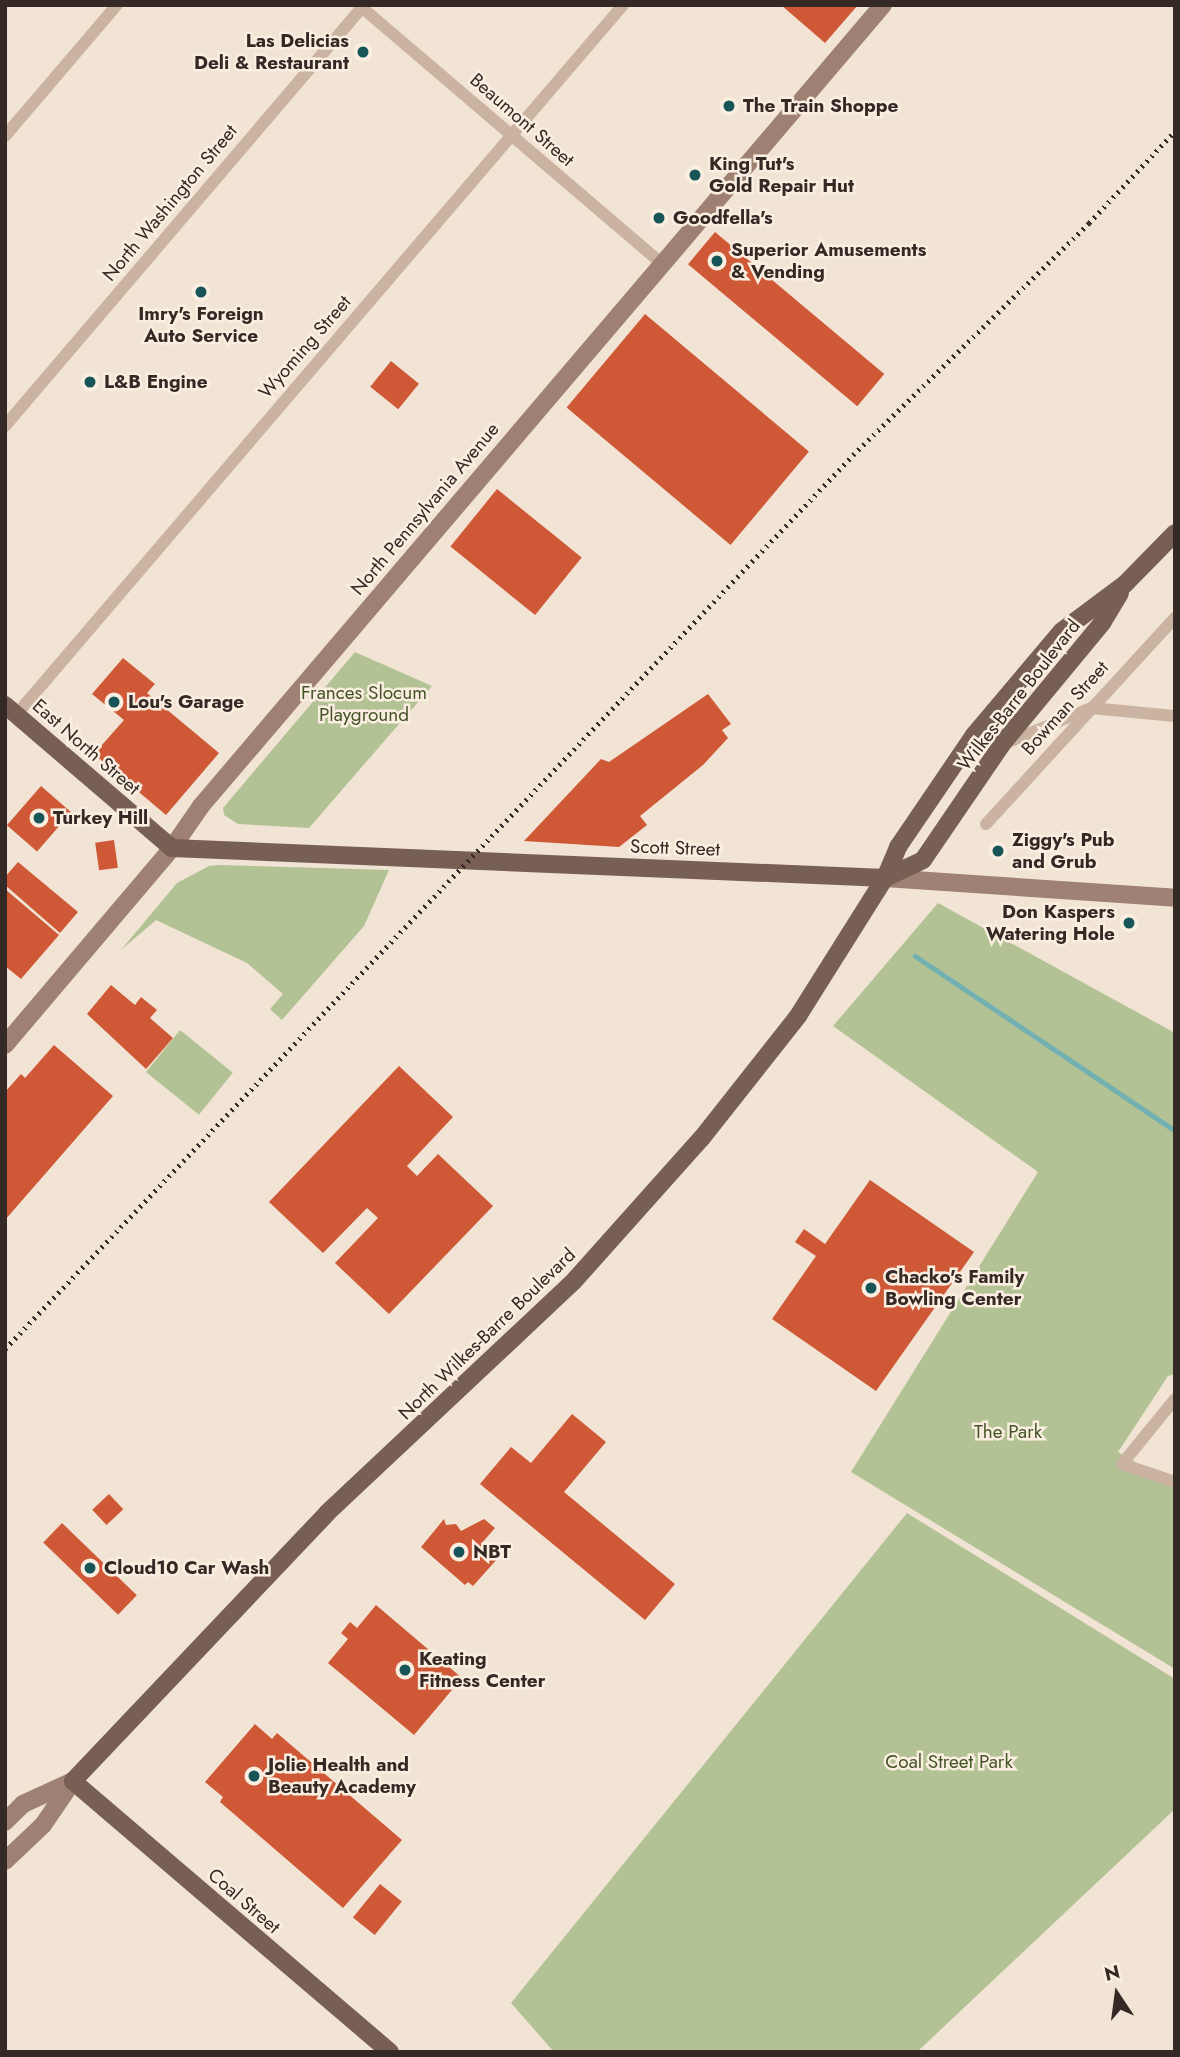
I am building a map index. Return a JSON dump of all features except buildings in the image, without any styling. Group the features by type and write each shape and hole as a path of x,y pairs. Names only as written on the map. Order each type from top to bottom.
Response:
{"main road":[{"name":"Wilkes-Barre Boulevard","path":"886,878 898,846 974,735 1062,631 1125,584 1175,533"},
{"name":"Wilkes-Barre Boulevard","path":"886,878 923,860 1002,744 1102,623 1125,584"},
{"name":"East North Street","path":"11,710 172,848"},
{"name":"Scott Street","path":"172,848 886,878"},
{"name":"North Wilkes-Barre Boulevard","path":"73,1781 327,1513 573,1282 752,1076 797,1016 886,878"},
{"name":"Coal Street","path":"73,1781 390,2052"}],"street":[{"path":"5,136 117,5"},
{"name":"Wyoming Street","path":"11,710 623,5"},
{"name":"North Pennsylvania Avenue","path":"5,1045 172,848 210,796 883,5"},
{"name":"Beaumont Street","path":"362,6 661,264"},
{"name":"North Washington Street","path":"5,426 362,6"},
{"name":"Bowman Street","path":"986,824 1175,618"},
{"path":"1002,744 1091,708 1175,716"},
{"name":"Scott Street","path":"886,878 1175,898"},
{"path":"1175,1399 1122,1464 1175,1482"},
{"name":"North Wilkes-Barre Boulevard","path":"5,1822 23,1804 73,1781"},
{"name":"North Wilkes-Barre Boulevard","path":"5,1861 43,1825 73,1781"}],"green space":[{"name":"Frances Slocum Playground","path":"355,652 432,686 309,828 238,824 224,815 223,808"},
{"path":"209,866 389,870 364,926 282,1020 270,1009 283,994 247,963 156,920 121,950 177,883"},
{"name":"The Park","path":"938,903 1175,1033 1175,1374 1168,1376 1118,1452 1175,1485 1175,1669 851,1472 1038,1172 833,1026"},
{"path":"180,1030 233,1073 199,1115 146,1072"},
{"name":"Coal Street Park","path":"907,1513 1175,1679 1175,1809 917,2052 554,2052 511,2003"}],"waterway":[{"path":"915,956 1175,1131"}],"railway":[{"path":"5,1349 853,455 1089,223 1175,131"}],"place":[{"name":"Las Delicias Deli & Restaurant","path":"363,52"},
{"name":"The Train Shoppe","path":"729,106"},
{"name":"King Tut's Gold Repair Hut","path":"695,175"},
{"name":"Goodfella's","path":"659,218"},
{"name":"Superior Amusements & Vending","path":"717,261"},
{"name":"Imry's Foreign Auto Service","path":"201,292"},
{"name":"L&B Engine","path":"90,382"},
{"name":"Lou's Garage","path":"114,702"},
{"name":"Turkey Hill","path":"39,818"},
{"name":"Ziggy's Pub and Grub","path":"998,851"},
{"name":"Don Kaspers Watering Hole","path":"1129,923"},
{"name":"Chacko's Family Bowling Center","path":"871,1288"},
{"name":"NBT","path":"459,1552"},
{"name":"Cloud10 Car Wash","path":"90,1568"},
{"name":"Keating Fitness Center","path":"405,1670"},
{"name":"Jolie Health and Beauty Academy","path":"254,1776"}]}
